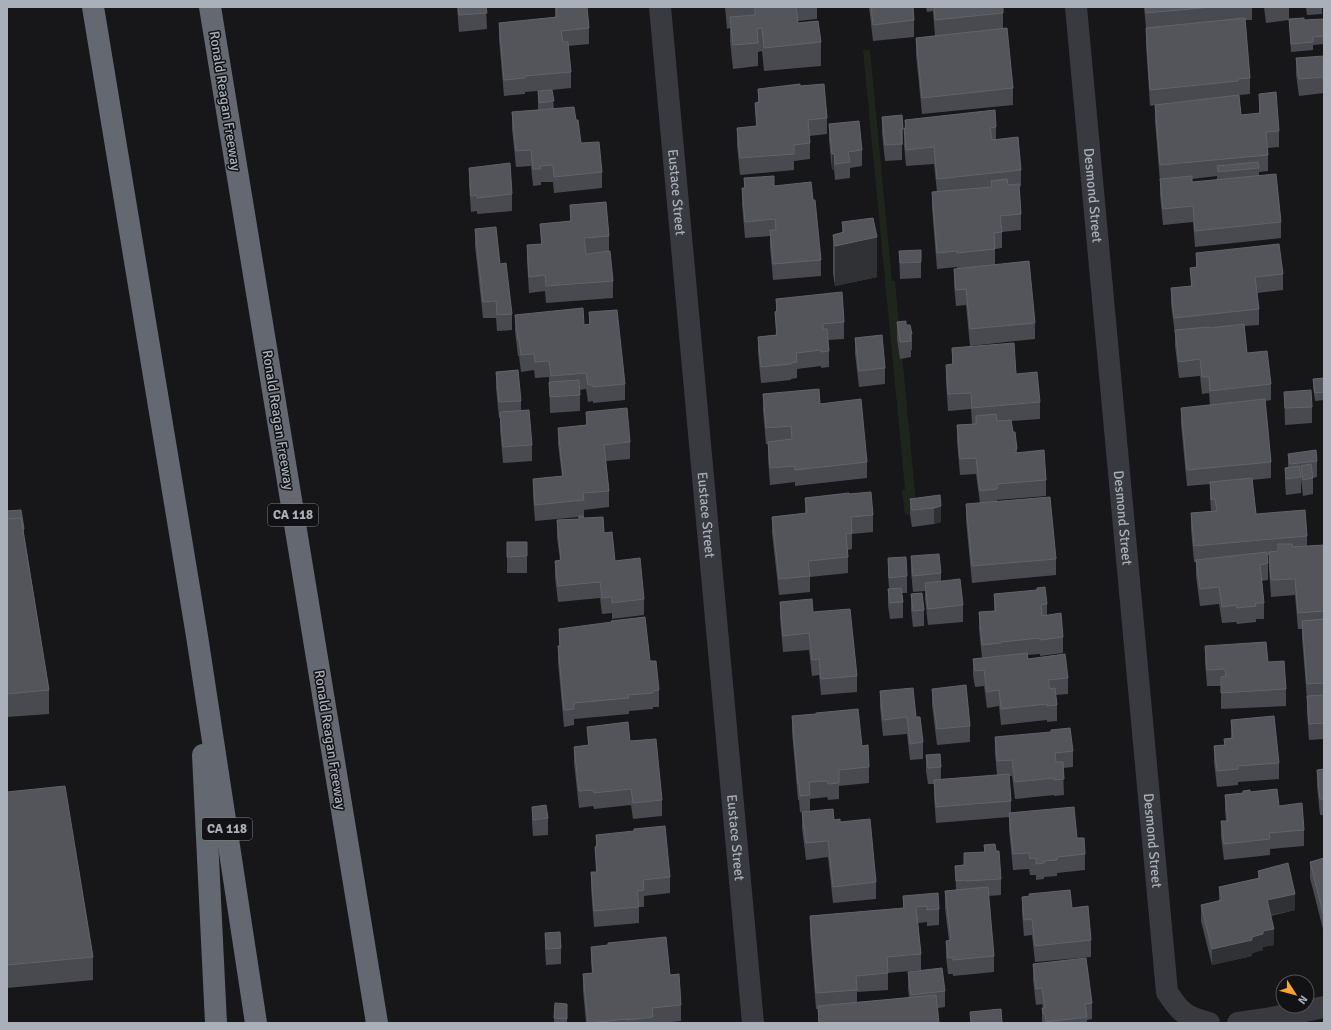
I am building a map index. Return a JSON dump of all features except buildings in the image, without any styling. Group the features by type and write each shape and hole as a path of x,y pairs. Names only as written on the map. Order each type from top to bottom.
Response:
{"highway":[{"name":"CA 118","path":"93,7 198,636 256,1023"},
{"name":"Ronald Reagan Freeway","path":"210,7 376,1023"},
{"path":"198,636 216,1023"}],"street":[{"name":"Eustace Street","path":"660,7 753,1023"},
{"name":"Desmond Street","path":"1076,7 1167,992 1176,1006 1200,1021"},
{"path":"1238,1023 1324,1007"}],"shaded area":[{"path":"863,50 870,50 892,281 895,281 917,513 905,515 902,490 905,489"}]}
